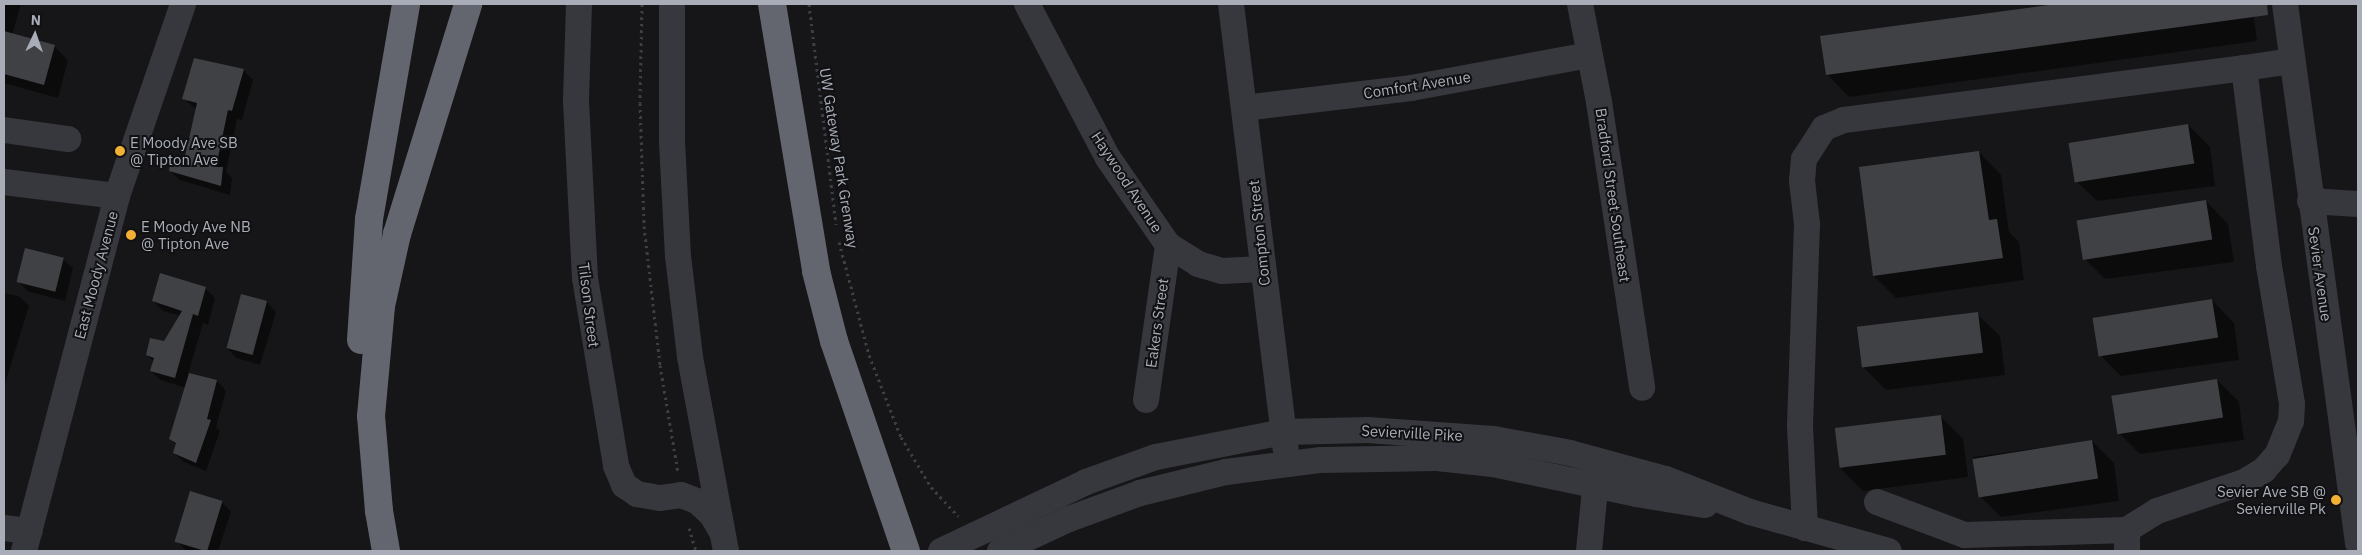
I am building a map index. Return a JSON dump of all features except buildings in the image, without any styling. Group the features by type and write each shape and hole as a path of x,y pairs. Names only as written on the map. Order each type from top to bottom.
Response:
{"highway":[{"path":"386,551 378,511 371,416 360,351 362,296 377,163 406,4"},
{"path":"371,416 381,306 395,242 468,4"},
{"path":"772,4 816,271 834,342 906,551"}],"street":[{"name":"East Moody Avenue","path":"27,541 117,196 183,4"},
{"name":"Tilson Street","path":"578,4 576,100 585,278 616,466 624,485 637,494 660,498 682,495"},
{"path":"672,4 672,142 678,256 690,357 724,542"},
{"name":"Haywood Avenue","path":"1026,4 1108,158 1168,245 1198,264 1222,271 1262,269"},
{"name":"Compton Street","path":"1231,4 1287,463"},
{"name":"Bradford Street Southeast","path":"1580,4 1599,102 1642,388"},
{"name":"Sevier Avenue","path":"2285,4 2310,201 2355,490 2358,543"},
{"name":"Comfort Avenue","path":"1244,108 1411,88 1589,55"},
{"path":"1804,528 1800,425 1807,224 1802,181 1804,158 1824,128 1844,120 2292,62"},
{"path":"1877,502 1965,535 2127,541 2157,511 2244,482 2264,470 2277,455 2291,420 2292,404 2270,266 2244,68"},
{"path":"4,130 68,139"},
{"path":"4,182 117,196"},
{"path":"2310,201 2358,204"},
{"name":"Eakers Street","path":"1146,400 1168,245"},
{"name":"Sevierville Pike","path":"941,551 1086,482 1156,457 1284,432 1435,432 1494,438 1598,459 1666,479 1750,512 1889,551"},
{"path":"708,453 695,482 682,495 704,507 724,542"},
{"name":"Sevierville Pike","path":"1000,551 1069,519 1140,493 1226,472 1287,463 1370,457 1437,458 1493,464 1595,485 1750,512"},
{"path":"1589,551 1598,459"},
{"path":"4,528 27,541"}],"path":[{"name":"UW Gateway Park Grenway","path":"809,4 820,114 838,242 869,355 901,437 931,487 952,506 970,536"}],"place":[{"name":"E Moody Ave SB @ Tipton Ave","path":"120,151"},
{"name":"E Moody Ave NB @ Tipton Ave","path":"131,235"},
{"name":"Sevier Ave SB @ Sevierville Pk","path":"2336,500"}]}
